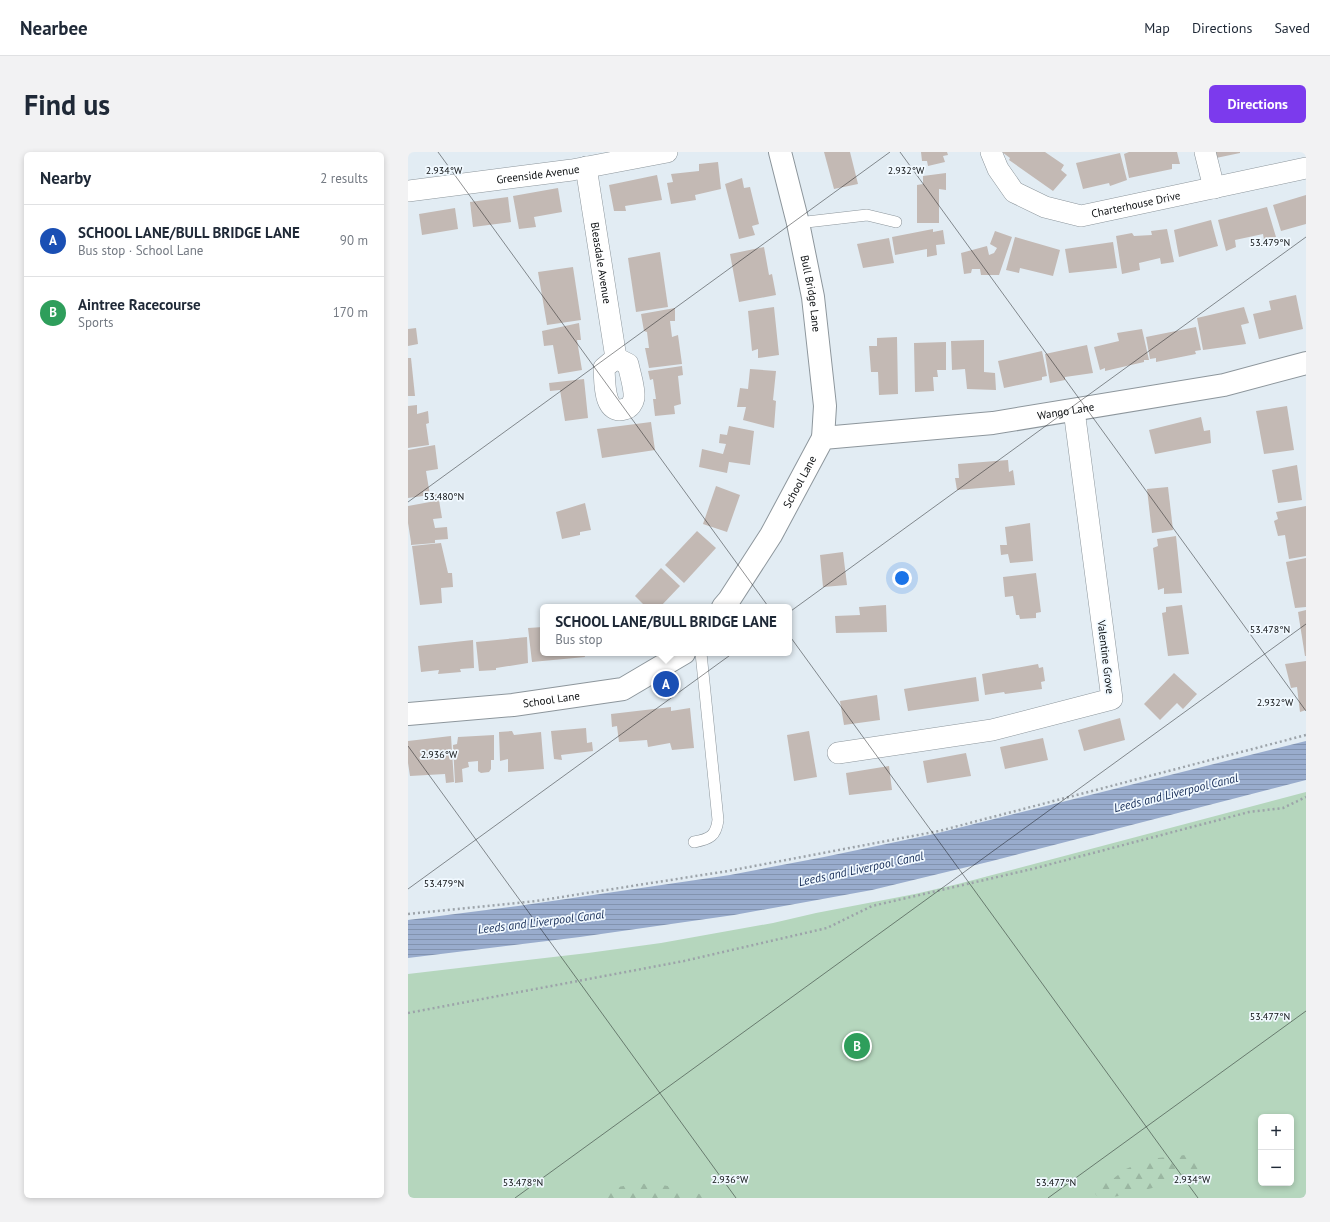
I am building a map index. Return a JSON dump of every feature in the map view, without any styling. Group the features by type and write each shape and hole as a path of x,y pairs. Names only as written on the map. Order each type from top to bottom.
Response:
{"main road":[{"name":"Bull Bridge Lane","path":"780,152 798,223 813,297 825,406 823,438"},
{"name":"Wango Lane","path":"823,438 993,424 1224,385 1306,364"},
{"name":"School Lane","path":"726,604 771,535 823,438"},
{"name":"School Lane","path":"408,714 513,705 623,689 679,656"}],"street":[{"name":"Greenside Avenue","path":"408,191 576,163 667,152"},
{"name":"Charterhouse Drive","path":"991,152 998,169 1014,192 1045,207 1081,216 1306,168"},
{"path":"1206,152 1214,188"},
{"name":"Bleasdale Avenue","path":"576,163 616,358"},
{"name":"Valentine Grove","path":"838,753 992,730 1112,699 1074,410"}],"lane":[{"path":"798,223 867,215 896,222"},
{"path":"694,842 704,840 711,836 716,830 718,820 701,656"}],"path":[{"path":"408,914 536,901 728,871 939,831 1306,735"},
{"path":"408,1013 684,961 827,928 872,906 1032,869 1249,812 1283,808 1306,797"}],"green space":[{"path":"1306,792 1306,1198 408,1198 408,974 661,943 773,923 915,894"},
{"path":"1194,1154 1201,1159 1204,1164 1202,1169 1181,1179 1138,1192 1111,1197 1098,1197 1093,1189 1096,1184 1110,1181 1126,1169 1142,1162 1158,1158"},
{"path":"652,1183 683,1189 712,1198 592,1198 606,1190 613,1188"}],"water":[{"name":"Leeds and Liverpool Canal","path":"1306,741 1306,780 992,861 872,890 734,915 580,937 408,958 408,920 518,906 730,875 824,857 934,834"}],"building":[{"path":"824,152 850,152 858,184 834,189"},
{"path":"921,152 947,152 948,155 943,156 945,162 928,166 927,161 922,161"},
{"path":"1002,152 1045,152 1064,165 1061,170 1067,175 1053,191 1009,160 1010,158"},
{"path":"1129,152 1177,152 1180,164 1172,164 1172,169 1129,178 1124,154"},
{"path":"1215,152 1240,152 1240,153 1216,158"},
{"path":"1120,153 1127,180 1110,186 1109,183 1083,189 1076,163"},
{"path":"718,162 721,189 695,195 696,200 671,204 667,183 673,182 671,174 699,171 699,164"},
{"path":"946,173 946,190 939,189 939,223 917,223 917,185 923,184 923,176"},
{"path":"657,175 662,200 625,206 626,211 614,211 609,185"},
{"path":"742,178 744,188 750,187 759,224 752,226 755,235 739,239 725,184"},
{"path":"558,188 562,212 534,217 536,227 519,229 513,196"},
{"path":"1306,195 1306,224 1281,231 1273,205"},
{"path":"508,197 511,222 473,227 470,202"},
{"path":"1267,207 1276,237 1264,240 1263,234 1235,240 1236,247 1226,251 1218,220"},
{"path":"455,208 458,229 422,235 419,214"},
{"path":"1211,220 1218,246 1179,257 1174,230"},
{"path":"933,229 933,232 943,230 945,244 936,245 937,255 927,257 927,249 895,255 892,237"},
{"path":"1167,229 1174,262 1161,264 1160,258 1139,263 1140,270 1122,274 1116,236 1132,233 1134,236 1152,235 1151,231"},
{"path":"995,231 1012,237 999,275 981,275 980,269 972,269 971,273 964,274 961,253 987,246 989,255 994,253 997,248 990,244"},
{"path":"1015,237 1060,250 1053,276 1020,268 1019,273 1006,270"},
{"path":"889,238 894,263 863,268 857,244"},
{"path":"1113,242 1117,268 1069,273 1065,249"},
{"path":"764,247 769,275 772,274 776,295 739,302 730,254"},
{"path":"660,252 668,307 636,312 628,258"},
{"path":"573,267 581,320 547,325 538,272"},
{"path":"1296,295 1303,329 1259,339 1253,314 1271,310 1269,301"},
{"path":"774,307 779,355 758,358 758,349 752,351 748,311"},
{"path":"1244,307 1249,323 1241,325 1246,344 1203,350 1197,318"},
{"path":"675,308 675,321 670,321 672,337 678,335 682,364 649,368 645,348 649,348 647,332 644,331 641,314"},
{"path":"579,323 581,340 577,340 582,370 558,374 553,345 544,346 542,331"},
{"path":"1196,327 1201,350 1195,351 1196,354 1156,362 1156,358 1150,359 1146,337"},
{"path":"416,328 418,344 408,346 408,329"},
{"path":"1142,329 1149,360 1144,360 1144,362 1105,371 1105,368 1100,370 1094,347 1119,341 1117,333"},
{"path":"897,337 898,394 879,395 878,372 871,372 869,346 877,346 877,338"},
{"path":"984,340 984,372 995,373 996,390 967,389 965,369 952,370 951,341"},
{"path":"946,342 946,370 937,370 938,377 933,377 934,391 915,392 914,343"},
{"path":"1087,345 1093,373 1065,377 1065,380 1050,383 1045,354"},
{"path":"1042,351 1047,376 1042,377 1042,380 1004,388 998,361"},
{"path":"408,358 411,358 415,396 408,396"},
{"path":"682,366 683,375 678,376 681,404 674,406 675,414 655,416 653,399 656,399 653,379 650,380 648,371"},
{"path":"750,369 776,371 773,400 776,401 774,428 743,420 746,407 737,407 740,388 748,389"},
{"path":"584,379 588,418 565,421 560,390 550,391 549,383"},
{"path":"417,405 417,414 428,411 429,423 426,424 429,445 408,448 408,406"},
{"path":"1287,406 1294,450 1264,454 1256,411"},
{"path":"1201,417 1204,431 1210,430 1211,443 1155,454 1149,430"},
{"path":"651,422 655,450 602,458 597,429"},
{"path":"729,426 754,431 750,465 729,462 727,473 699,467 702,449 723,454 726,444 719,443 720,434 727,435"},
{"path":"435,445 438,469 426,471 430,495 408,498 408,450"},
{"path":"1008,460 1009,472 1013,470 1015,485 957,490 955,478 959,478 958,464"},
{"path":"1297,465 1302,500 1278,503 1272,470"},
{"path":"716,486 740,495 727,532 703,524"},
{"path":"1168,487 1173,530 1152,533 1147,489"},
{"path":"438,494 442,518 433,519 435,528 447,527 448,539 435,540 435,543 411,545 408,523 408,506 430,502 429,496"},
{"path":"585,503 591,530 580,532 580,535 562,539 556,512"},
{"path":"1306,506 1306,556 1289,559 1285,535 1278,536 1274,521 1278,519 1276,512"},
{"path":"1030,523 1033,561 1010,563 1008,554 1001,555 1000,545 1007,545 1005,527"},
{"path":"697,531 716,548 684,583 665,565"},
{"path":"1176,536 1182,593 1164,594 1164,588 1158,590 1153,548 1158,546 1157,539"},
{"path":"441,543 448,573 452,573 453,587 441,588 442,603 420,605 412,546"},
{"path":"843,552 847,585 823,587 820,555"},
{"path":"1306,558 1306,607 1295,608 1286,562"},
{"path":"661,568 680,586 663,604 643,604 635,596"},
{"path":"1036,573 1041,612 1036,613 1036,618 1020,619 1019,615 1016,615 1013,596 1005,597 1003,577"},
{"path":"886,605 887,632 836,633 835,616 860,615 859,607"},
{"path":"1182,605 1189,654 1168,656 1162,613 1166,612 1166,607"},
{"path":"1306,610 1306,656 1305,656 1298,612"},
{"path":"540,627 540,656 585,657 532,662 528,628"},
{"path":"527,637 528,663 496,668 496,670 479,671 476,642"},
{"path":"473,640 474,668 460,669 461,672 438,674 439,670 421,672 418,646"},
{"path":"1306,661 1306,710 1300,712 1297,687 1291,688 1285,664"},
{"path":"1038,664 1039,668 1043,667 1045,681 1041,682 1042,689 985,695 982,674"},
{"path":"1174,673 1197,694 1183,709 1177,703 1160,720 1144,704"},
{"path":"976,677 979,701 908,711 904,689"},
{"path":"877,695 880,720 844,725 840,701"},
{"path":"671,707 671,711 690,708 694,748 672,750 670,743 648,747 647,740 619,742 617,726 612,727 611,714"},
{"path":"1120,718 1125,740 1084,751 1078,730"},
{"path":"586,728 587,743 592,742 593,751 561,755 562,760 554,759 551,731"},
{"path":"512,731 514,735 541,732 544,769 508,772 508,759 500,761 499,732"},
{"path":"809,731 817,777 794,781 787,735"},
{"path":"494,735 494,760 491,760 491,769 489,772 481,773 478,771 478,761 468,762 469,767 462,769 463,782 455,783 453,745 457,744 458,737"},
{"path":"451,736 454,782 446,783 445,774 410,776 408,763 408,741"},
{"path":"1043,738 1048,760 1005,769 1000,747"},
{"path":"966,753 971,776 927,783 923,761"},
{"path":"889,766 892,790 849,795 846,773"}],"place":[{"name":"SCHOOL LANE/BULL BRIDGE LANE","path":"666,684"},
{"name":"Aintree Racecourse","path":"857,1046"}]}
